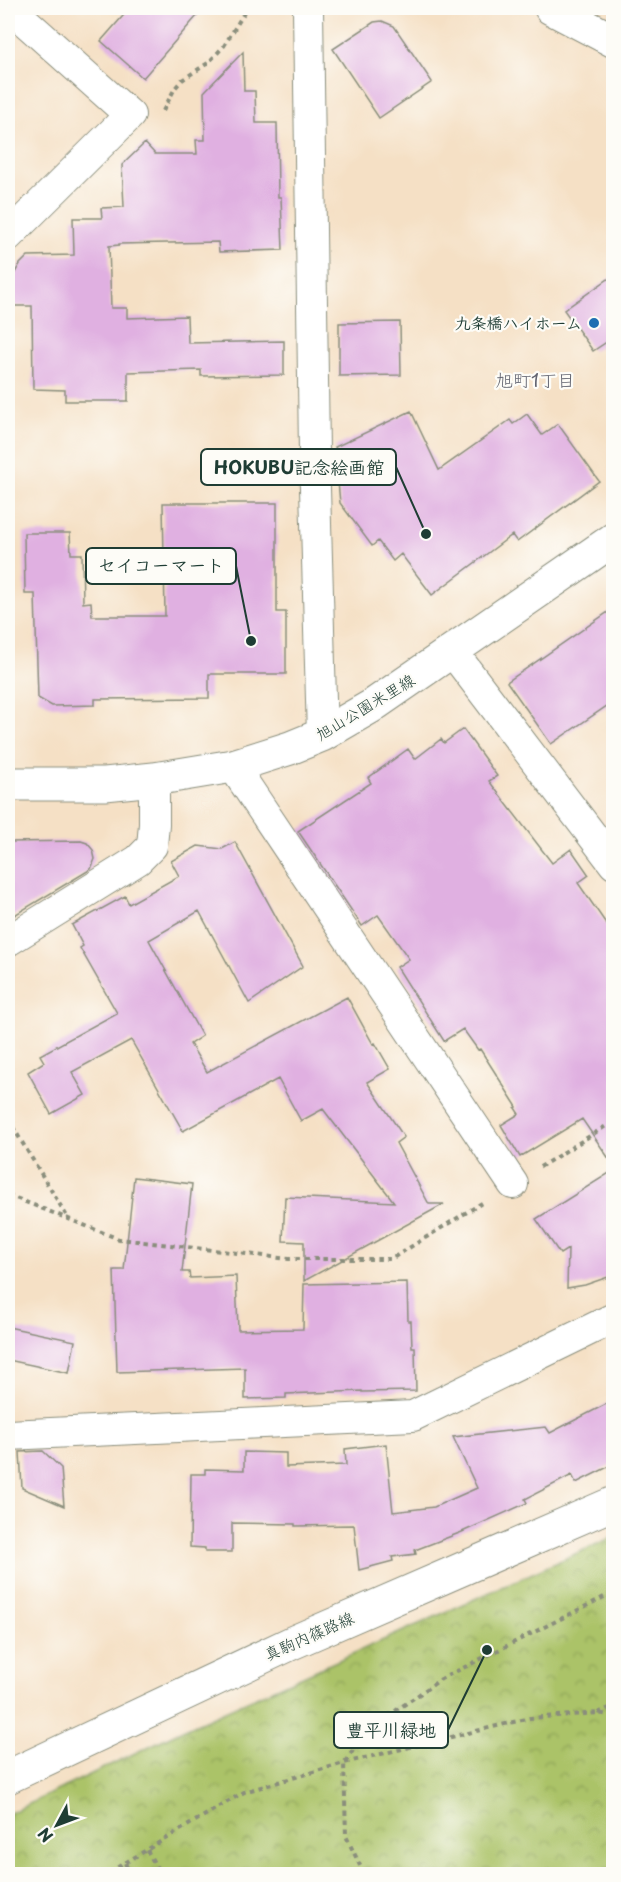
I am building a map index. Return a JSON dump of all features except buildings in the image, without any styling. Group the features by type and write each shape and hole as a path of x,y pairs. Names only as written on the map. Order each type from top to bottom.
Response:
{"main road":[{"path":"551,8 614,41"},
{"name":"旭山公園米里線","path":"8,784 105,784 154,779 233,766 290,748 322,735 372,706 614,539"},
{"name":"真駒内篠路線","path":"8,1777 294,1642 614,1503"}],"street":[{"path":"8,236 130,115 10,8"},
{"path":"308,8 314,441 322,735"},
{"path":"452,651 614,864"},
{"path":"233,766 513,1184"},
{"path":"8,941 138,860 152,846 154,779"},
{"path":"8,1435 413,1416 614,1318"}],"path":[{"path":"163,111 175,88 208,63 224,46 247,8"},
{"path":"8,1119 68,1219"},
{"path":"8,1195 119,1239 289,1259 391,1259 614,1121"},
{"path":"364,1875 346,1836 344,1763 368,1730 441,1679 614,1592"},
{"path":"598,1713 614,1706"},
{"path":"112,1875 125,1863 244,1792 344,1763 530,1718 598,1713 614,1716"},
{"path":"147,1850 160,1875"},
{"path":"125,1863 130,1875"}],"green space":[{"path":"613,1537 613,1874 8,1874 8,1814 185,1729"}],"place":[{"name":"九条橋ハイホーム","path":"594,323"},
{"name":"HOKUBU記念絵画館","path":"426,534"},
{"name":"セイコーマート","path":"251,641"},
{"name":"豊平川緑地","path":"487,1650"}],"district":[{"name":"旭町1丁目","path":"535,381"}]}
